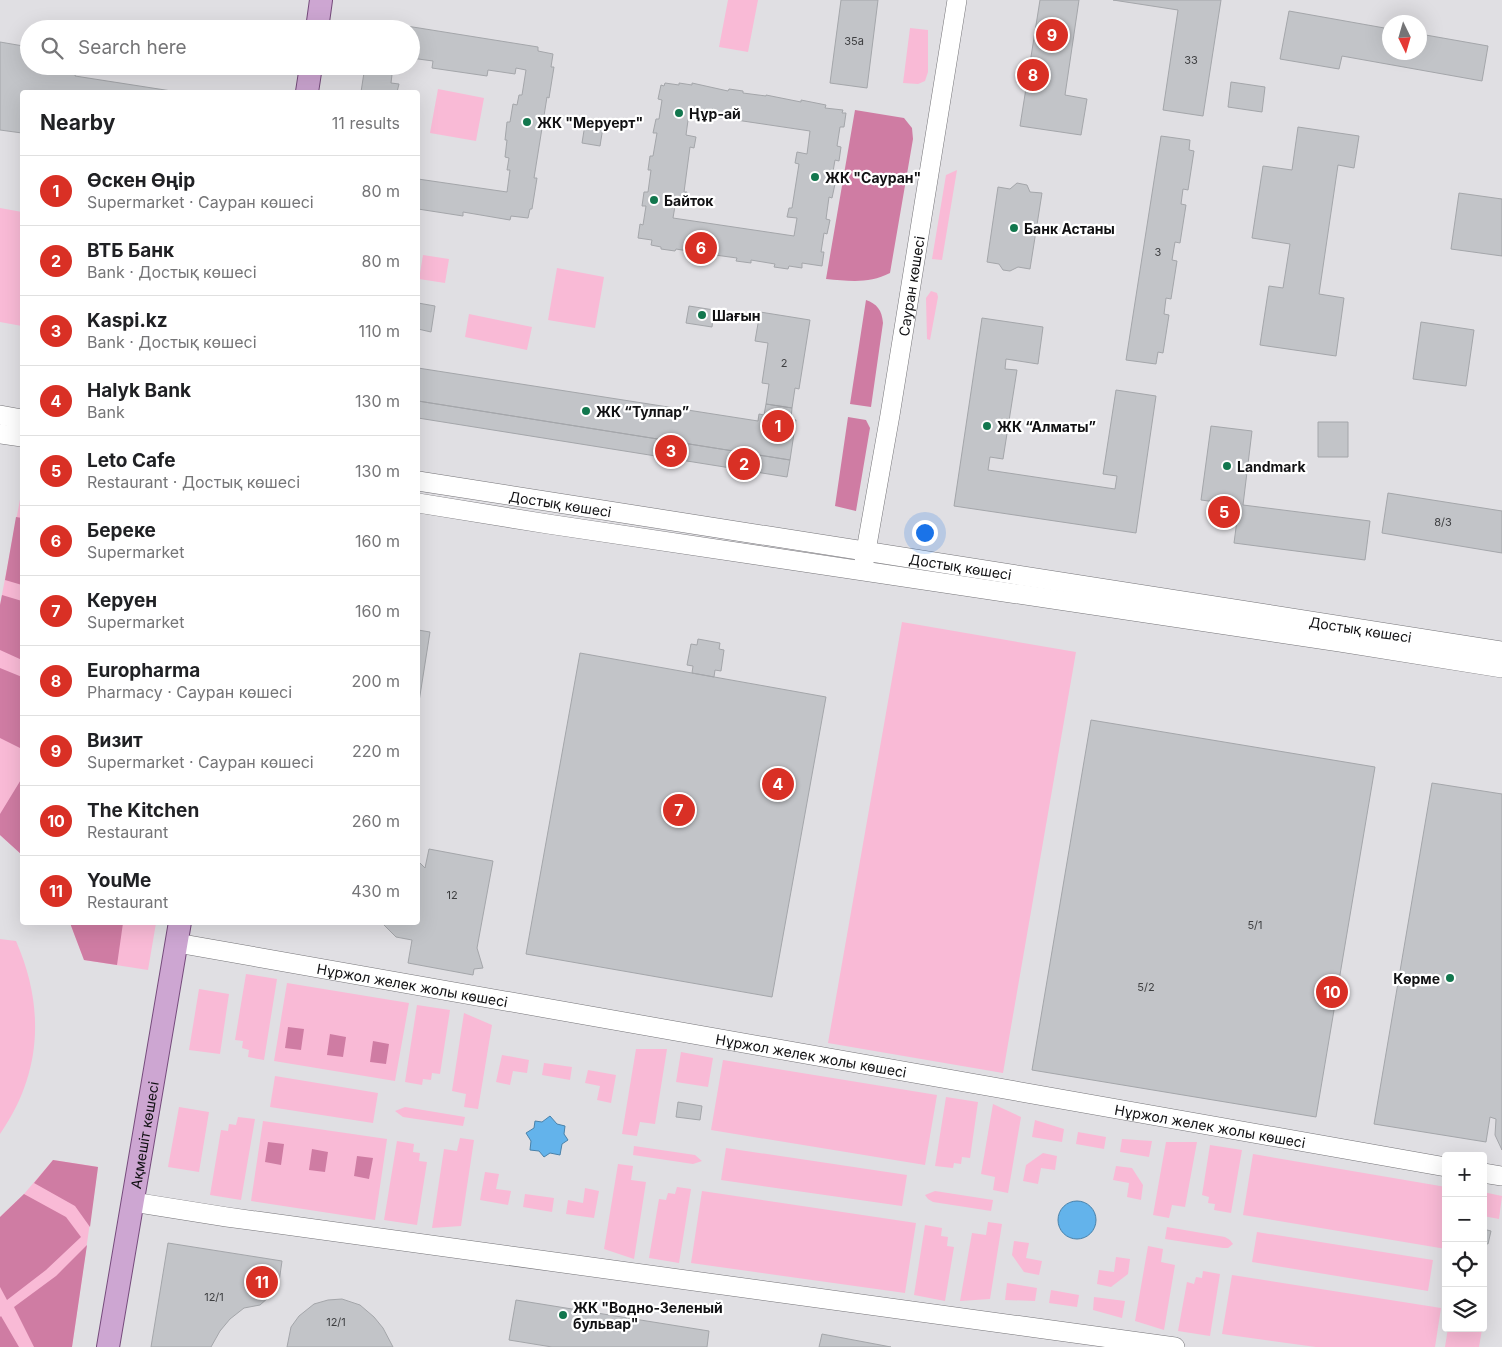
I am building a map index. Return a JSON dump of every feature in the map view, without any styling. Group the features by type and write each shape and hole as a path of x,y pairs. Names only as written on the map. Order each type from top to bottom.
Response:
{"main road":[{"path":"318,20 321,0"},
{"path":"307,90 310,75"},
{"name":"Ақмешіт көшесі","path":"108,1347 178,933"}],"street":[{"name":"Сауран көшесі","path":"862,571 888,424 957,0"},
{"path":"0,415 20,419"},
{"path":"0,434 20,437"},
{"name":"Достық көшесі","path":"420,481 1502,651"},
{"name":"Достық көшесі","path":"420,502 558,526 1340,642 1502,668"},
{"name":"Нұржол желек жолы көшесі","path":"178,933 1442,1166"},
{"path":"1487,1174 1502,1176"},
{"path":"133,1202 264,1222 1175,1347"}],"shaded area":[{"path":"728,0 758,0 748,52 719,47"},
{"path":"910,28 928,30 928,72 925,81 918,84 903,83"},
{"path":"438,89 484,98 476,141 430,133"},
{"path":"855,110 904,118 912,128 913,139 890,273 867,280 826,279"},
{"path":"957,170 942,260 932,259 946,175"},
{"path":"0,208 20,212 20,326 0,322"},
{"path":"423,255 449,259 445,283 420,279"},
{"path":"557,268 604,277 595,328 548,320"},
{"path":"931,291 937,293 938,297 930,340 927,339 926,298"},
{"path":"866,300 878,308 883,323 871,407 850,404"},
{"path":"469,314 532,327 527,350 465,337"},
{"path":"848,417 866,420 870,428 856,511 835,506"},
{"path":"20,500 20,853 0,835 0,605"},
{"path":"16,517 20,518 20,584 5,580"},
{"path":"2,595 20,600 20,659 0,650 0,605"},
{"path":"902,622 1076,652 1003,1073 828,1043"},
{"path":"0,668 20,676 20,748 0,738"},
{"path":"20,781 20,853 0,835 0,814"},
{"path":"71,925 156,925 148,970 84,960"},
{"path":"71,925 123,925 117,965 84,960"},
{"path":"0,939 16,941 25,966 32,991 35,1015 35,1040 24,1088 14,1111 0,1134"},
{"path":"246,974 277,979 264,1060 248,1057 249,1050 242,1048 243,1041 235,1040"},
{"path":"287,983 409,1003 395,1081 274,1061"},
{"path":"199,989 229,994 220,1054 189,1050"},
{"path":"417,1005 450,1010 440,1074 432,1073 431,1080 423,1079 422,1085 405,1082"},
{"path":"464,1013 492,1025 478,1109 464,1107 466,1094 452,1091"},
{"path":"288,1027 304,1029 301,1050 285,1048"},
{"path":"330,1034 346,1037 343,1057 327,1055"},
{"path":"373,1041 389,1044 386,1064 370,1062"},
{"path":"636,1049 667,1049 655,1124 640,1122 637,1136 622,1134"},
{"path":"681,1052 713,1058 708,1087 676,1082"},
{"path":"502,1055 529,1060 527,1073 513,1071 510,1085 496,1082"},
{"path":"723,1060 937,1095 925,1165 711,1130"},
{"path":"544,1063 572,1067 570,1080 542,1075"},
{"path":"588,1070 616,1075 611,1103 597,1100 600,1086 585,1083"},
{"path":"275,1076 378,1093 373,1123 270,1107"},
{"path":"946,1097 978,1102 970,1158 962,1157 961,1164 954,1163 953,1168 935,1166"},
{"path":"993,1104 1021,1117 1008,1193 993,1190 995,1177 981,1174"},
{"path":"179,1107 209,1112 199,1172 168,1167"},
{"path":"405,1107 465,1117 463,1126 403,1117 395,1111"},
{"path":"238,1117 255,1119 241,1200 210,1195 221,1130 228,1131 229,1124 236,1125"},
{"path":"1035,1120 1064,1129 1062,1142 1032,1137"},
{"path":"263,1121 387,1139 375,1220 251,1201"},
{"path":"1078,1132 1106,1137 1104,1149 1076,1144"},
{"path":"460,1138 474,1140 461,1226 432,1228 444,1149 457,1151"},
{"path":"1122,1139 1152,1141 1149,1157 1120,1152"},
{"path":"397,1141 414,1144 413,1152 420,1153 419,1161 427,1162 417,1225 384,1220"},
{"path":"268,1142 284,1144 281,1165 265,1162"},
{"path":"1166,1142 1197,1142 1185,1207 1172,1205 1169,1218 1153,1215"},
{"path":"1210,1145 1242,1150 1231,1213 1214,1210 1215,1204 1208,1203 1209,1197 1202,1195"},
{"path":"634,1146 695,1155 702,1161 693,1164 633,1155"},
{"path":"726,1148 907,1175 902,1206 721,1180"},
{"path":"312,1149 328,1152 325,1172 309,1170"},
{"path":"1043,1153 1057,1156 1055,1170 1041,1168 1038,1184 1023,1181 1026,1165"},
{"path":"1253,1154 1442,1186 1442,1248 1243,1215"},
{"path":"357,1156 373,1158 369,1179 354,1176"},
{"path":"53,1160 98,1167 72,1347 0,1347 0,1217 24,1194"},
{"path":"53,1160 98,1167 90,1227 75,1206 34,1183"},
{"path":"618,1164 633,1166 631,1180 646,1182 634,1259 604,1249"},
{"path":"1116,1166 1132,1168 1143,1185 1141,1200 1127,1197 1129,1183 1113,1180"},
{"path":"485,1172 499,1174 496,1189 511,1191 508,1205 480,1200"},
{"path":"677,1187 691,1189 679,1263 649,1258 659,1199 666,1200 668,1193 675,1194"},
{"path":"585,1188 599,1191 594,1218 566,1214 568,1200 583,1203"},
{"path":"702,1191 916,1223 905,1293 691,1263"},
{"path":"935,1191 993,1200 991,1211 933,1202 925,1195"},
{"path":"1487,1193 1502,1196 1499,1219 1487,1217"},
{"path":"24,1194 66,1217 81,1237 46,1270 7,1300 0,1287 0,1217"},
{"path":"525,1194 554,1198 552,1212 523,1207"},
{"path":"988,1222 1002,1224 990,1299 960,1301 972,1233 986,1235"},
{"path":"925,1225 942,1228 941,1236 948,1237 947,1246 954,1247 945,1301 914,1295"},
{"path":"1167,1227 1225,1237 1233,1244 1228,1248 1223,1248 1165,1239"},
{"path":"1257,1232 1433,1260 1428,1291 1252,1262"},
{"path":"1014,1241 1029,1243 1026,1258 1042,1261 1039,1275 1024,1272 1012,1255"},
{"path":"87,1245 72,1347 34,1347 14,1307 56,1276"},
{"path":"1148,1246 1163,1249 1161,1262 1175,1265 1164,1330 1135,1321"},
{"path":"1116,1257 1130,1259 1128,1274 1111,1287 1097,1284 1099,1270 1114,1272"},
{"path":"1203,1271 1220,1274 1210,1336 1178,1331 1187,1282 1194,1284 1196,1277 1202,1278"},
{"path":"1232,1275 1441,1308 1435,1347 1316,1347 1222,1334"},
{"path":"1007,1283 1037,1288 1035,1301 1005,1300"},
{"path":"1051,1290 1079,1295 1077,1307 1049,1303"},
{"path":"1094,1297 1125,1301 1122,1318 1093,1310"},
{"path":"1,1316 19,1347 0,1347"},
{"path":"1447,1332 1482,1332 1479,1347 1445,1347"}],"water":[{"path":"550,1116 557,1124 565,1126 564,1134 568,1140 562,1144 560,1155 550,1153 544,1157 539,1151 530,1150 531,1141 526,1133 534,1128 535,1121 542,1122"},
{"path":"1077,1201 1090,1207 1096,1220 1090,1233 1077,1239 1064,1233 1058,1220 1064,1207"}],"building":[{"path":"841,0 878,0 867,88 830,83"},
{"path":"1040,0 1079,0 1065,95 1087,99 1081,135 1020,126"},
{"path":"1113,0 1221,0 1203,116 1163,110 1178,10"},
{"path":"1289,11 1382,28 1382,60 1427,60 1427,35 1488,46 1482,81 1342,56 1339,69 1280,59"},
{"name":"ЖК \"Меруерт\"","path":"420,28 538,47 538,51 553,54 551,67 554,67 549,98 547,97 534,178 537,178 532,209 530,209 528,218 511,216 510,220 463,212 463,216 420,209 420,179 507,192 510,170 507,170 509,158 505,157 507,122 510,122 513,104 517,105 519,95 522,95 526,70 516,68 515,74 488,70 487,76 432,68 433,61 420,59"},
{"path":"0,42 20,45 20,75 75,75 165,90 20,90 20,133 0,130"},
{"path":"364,75 392,75 391,83 399,84 398,90 361,90"},
{"path":"1231,82 1265,87 1262,112 1228,107"},
{"name":"ЖК \"Сауран\"","path":"665,83 692,85 692,83 728,91 729,89 801,102 801,100 826,105 825,108 843,110 842,113 846,113 844,127 840,127 837,146 841,147 839,161 835,160 831,183 835,184 832,198 829,197 826,219 830,220 827,234 824,233 821,252 824,252 822,266 802,263 802,268 789,266 788,269 774,267 775,264 751,260 751,263 736,261 737,258 700,255 700,253 676,249 675,251 661,249 661,247 651,245 652,240 638,238 640,224 643,225 646,206 642,206 644,192 648,192 651,170 648,170 650,156 653,156 657,133 653,133 656,119 659,119 662,100 658,99 661,85 664,86","holes":["689,113 810,131 807,154 797,152 795,163 799,164 792,208 789,208 787,217 797,218 794,236 673,218 676,200 686,201 687,192 684,192 690,147 694,148 696,137 686,135"]},
{"path":"586,118 604,121 600,146 582,143"},
{"path":"1298,127 1359,136 1354,168 1338,165 1319,294 1344,298 1336,356 1260,345 1269,286 1283,288 1290,244 1252,238 1263,166 1292,170"},
{"path":"1161,136 1190,140 1189,150 1194,151 1188,190 1183,189 1181,204 1186,205 1180,243 1175,242 1172,260 1177,261 1171,299 1166,298 1164,314 1169,315 1163,353 1158,352 1156,364 1126,360"},
{"name":"Банк Астаны","path":"1017,183 1027,185 1030,192 1042,193 1030,269 1018,267 1010,271 1003,270 999,264 987,262 998,187 1010,189"},
{"path":"1459,193 1502,199 1502,256 1451,249"},
{"path":"420,303 435,306 431,332 420,329"},
{"path":"689,306 714,310 712,327 686,323"},
{"path":"760,312 810,320 799,389 795,388 792,408 766,404 769,384 762,383 768,343 755,341"},
{"name":"ЖК “Алматы”","path":"982,318 1043,327 1038,364 1006,359 1005,369 1017,370 1003,459 990,457 988,470 1115,489 1117,476 1103,474 1116,390 1156,396 1136,533 954,506"},
{"path":"1421,322 1474,330 1466,386 1413,379"},
{"name":"ЖК “Тулпар”","path":"420,368 758,421 759,414 764,415 766,404 792,408 791,419 796,420 790,460 420,401"},
{"path":"420,401 790,460 787,477 420,418"},
{"path":"1318,422 1348,422 1348,457 1318,457"},
{"name":"Landmark","path":"1211,426 1252,431 1243,505 1370,521 1365,560 1234,543 1239,505 1201,500"},
{"path":"1388,493 1502,511 1502,553 1382,533"},
{"path":"420,630 430,632 420,695"},
{"path":"698,639 720,643 719,649 724,650 721,671 715,670 714,677 692,673 693,666 687,665 691,644 697,645"},
{"path":"580,653 826,697 772,997 526,954"},
{"path":"1091,720 1375,767 1316,1117 1032,1070"},
{"name":"Көрме","path":"1432,783 1502,794 1502,1150 1495,1135 1496,1119 1490,1117 1486,1142 1374,1124"},
{"path":"429,849 493,861 477,948 483,968 474,969 473,975 408,963 412,940 396,937 384,925 420,925 420,863 425,868"},
{"path":"678,1102 702,1106 700,1120 676,1117"},
{"path":"1487,1230 1491,1231 1487,1244"},
{"path":"168,1243 282,1261 278,1289 260,1305 244,1308 230,1319 220,1331 211,1347 151,1347"},
{"path":"342,1299 360,1305 374,1317 383,1328 393,1347 287,1347 291,1327 299,1316 314,1304"},
{"name":"ЖК \"Водно-Зеленый бульвар\"","path":"516,1300 709,1331 707,1347 552,1347 509,1340"},
{"path":"822,1334 891,1347 819,1347"}],"place":[{"name":"Визит","path":"1052,35"},
{"name":"Europharma","path":"1033,75"},
{"name":"Ңұр-ай","path":"679,113"},
{"name":"ЖК \"Меруерт\"","path":"527,122"},
{"name":"ЖК \"Сауран\"","path":"815,177"},
{"name":"Байток","path":"654,200"},
{"name":"Банк Астаны","path":"1014,228"},
{"name":"Береке","path":"701,248"},
{"name":"Шағын","path":"702,315"},
{"name":"ЖК “Тулпар”","path":"586,411"},
{"name":"Өскен Өңір","path":"778,426"},
{"name":"ЖК “Алматы”","path":"987,426"},
{"name":"Kaspi.kz","path":"671,451"},
{"name":"ВТБ Банк","path":"744,464"},
{"name":"Landmark","path":"1227,466"},
{"name":"Leto Cafe","path":"1224,512"},
{"name":"Halyk Bank","path":"778,784"},
{"name":"Керуен","path":"679,810"},
{"name":"Көрме","path":"1450,978"},
{"name":"The Kitchen","path":"1332,992"},
{"name":"YouMe","path":"262,1282"},
{"name":"ЖК \"Водно-Зеленый бульвар\"","path":"563,1315"}]}
